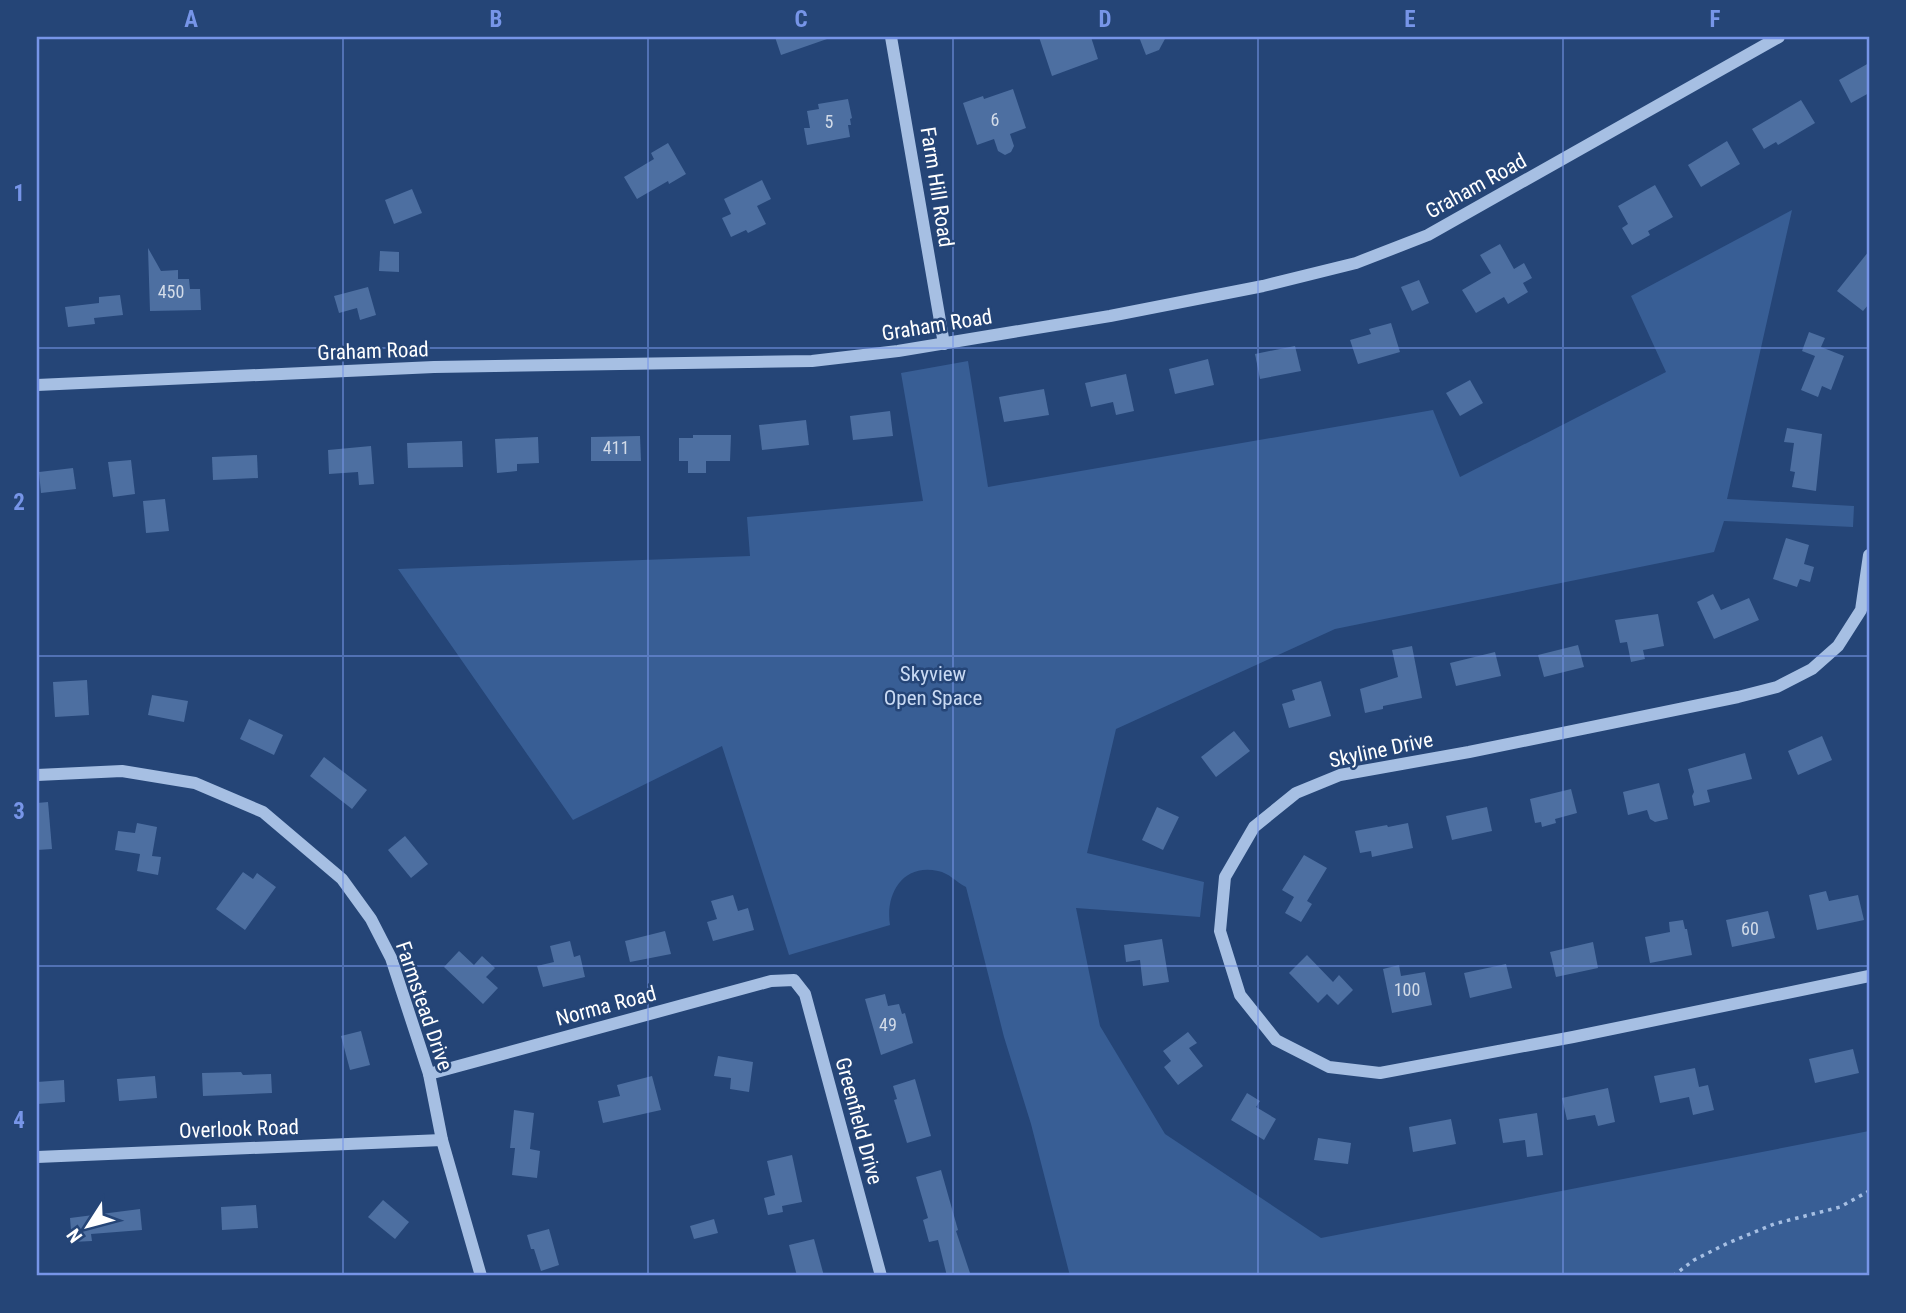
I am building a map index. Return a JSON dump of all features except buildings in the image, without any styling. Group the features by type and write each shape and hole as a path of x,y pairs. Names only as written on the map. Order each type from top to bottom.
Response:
{"street":[{"name":"Farm Hill Road","path":"891,37 944,344"},
{"name":"Graham Road","path":"37,385 434,367 812,360 944,344 1263,286 1356,263 1428,235 1779,37"},
{"name":"Skyline Drive","path":"1869,555 1861,610 1839,646 1812,669 1777,687 1469,752 1340,775 1296,793 1254,828 1225,877 1220,931 1240,995 1276,1040 1329,1067 1380,1073 1573,1037 1869,976"},
{"name":"Farmstead Drive","path":"37,775 122,771 195,783 263,812 342,879 371,919 391,958 429,1074 442,1140 481,1276"},
{"name":"Norma Road","path":"429,1074 771,981 794,980"},
{"name":"Greenfield Drive","path":"794,980 805,994 881,1276"},
{"name":"Overlook Road","path":"37,1157 442,1140"}],"path":[{"path":"1672,1276 1694,1260 1728,1242 1774,1224 1840,1207 1869,1191"}],"green space":[{"name":"Skyview Open Space","path":"1792,210 1727,499 1854,506 1853,527 1724,521 1714,552 1335,629 1116,729 1087,853 1204,882 1200,917 1076,908 1100,1026 1165,1134 1321,1238 1869,1131 1869,1276 1070,1276 966,887 942,872 915,872 906,877 893,893 890,925 789,955 722,746 573,820 398,569 750,556 747,517 923,501 901,373 968,361 988,487 1433,410 1460,477 1666,372 1631,296"}]}
